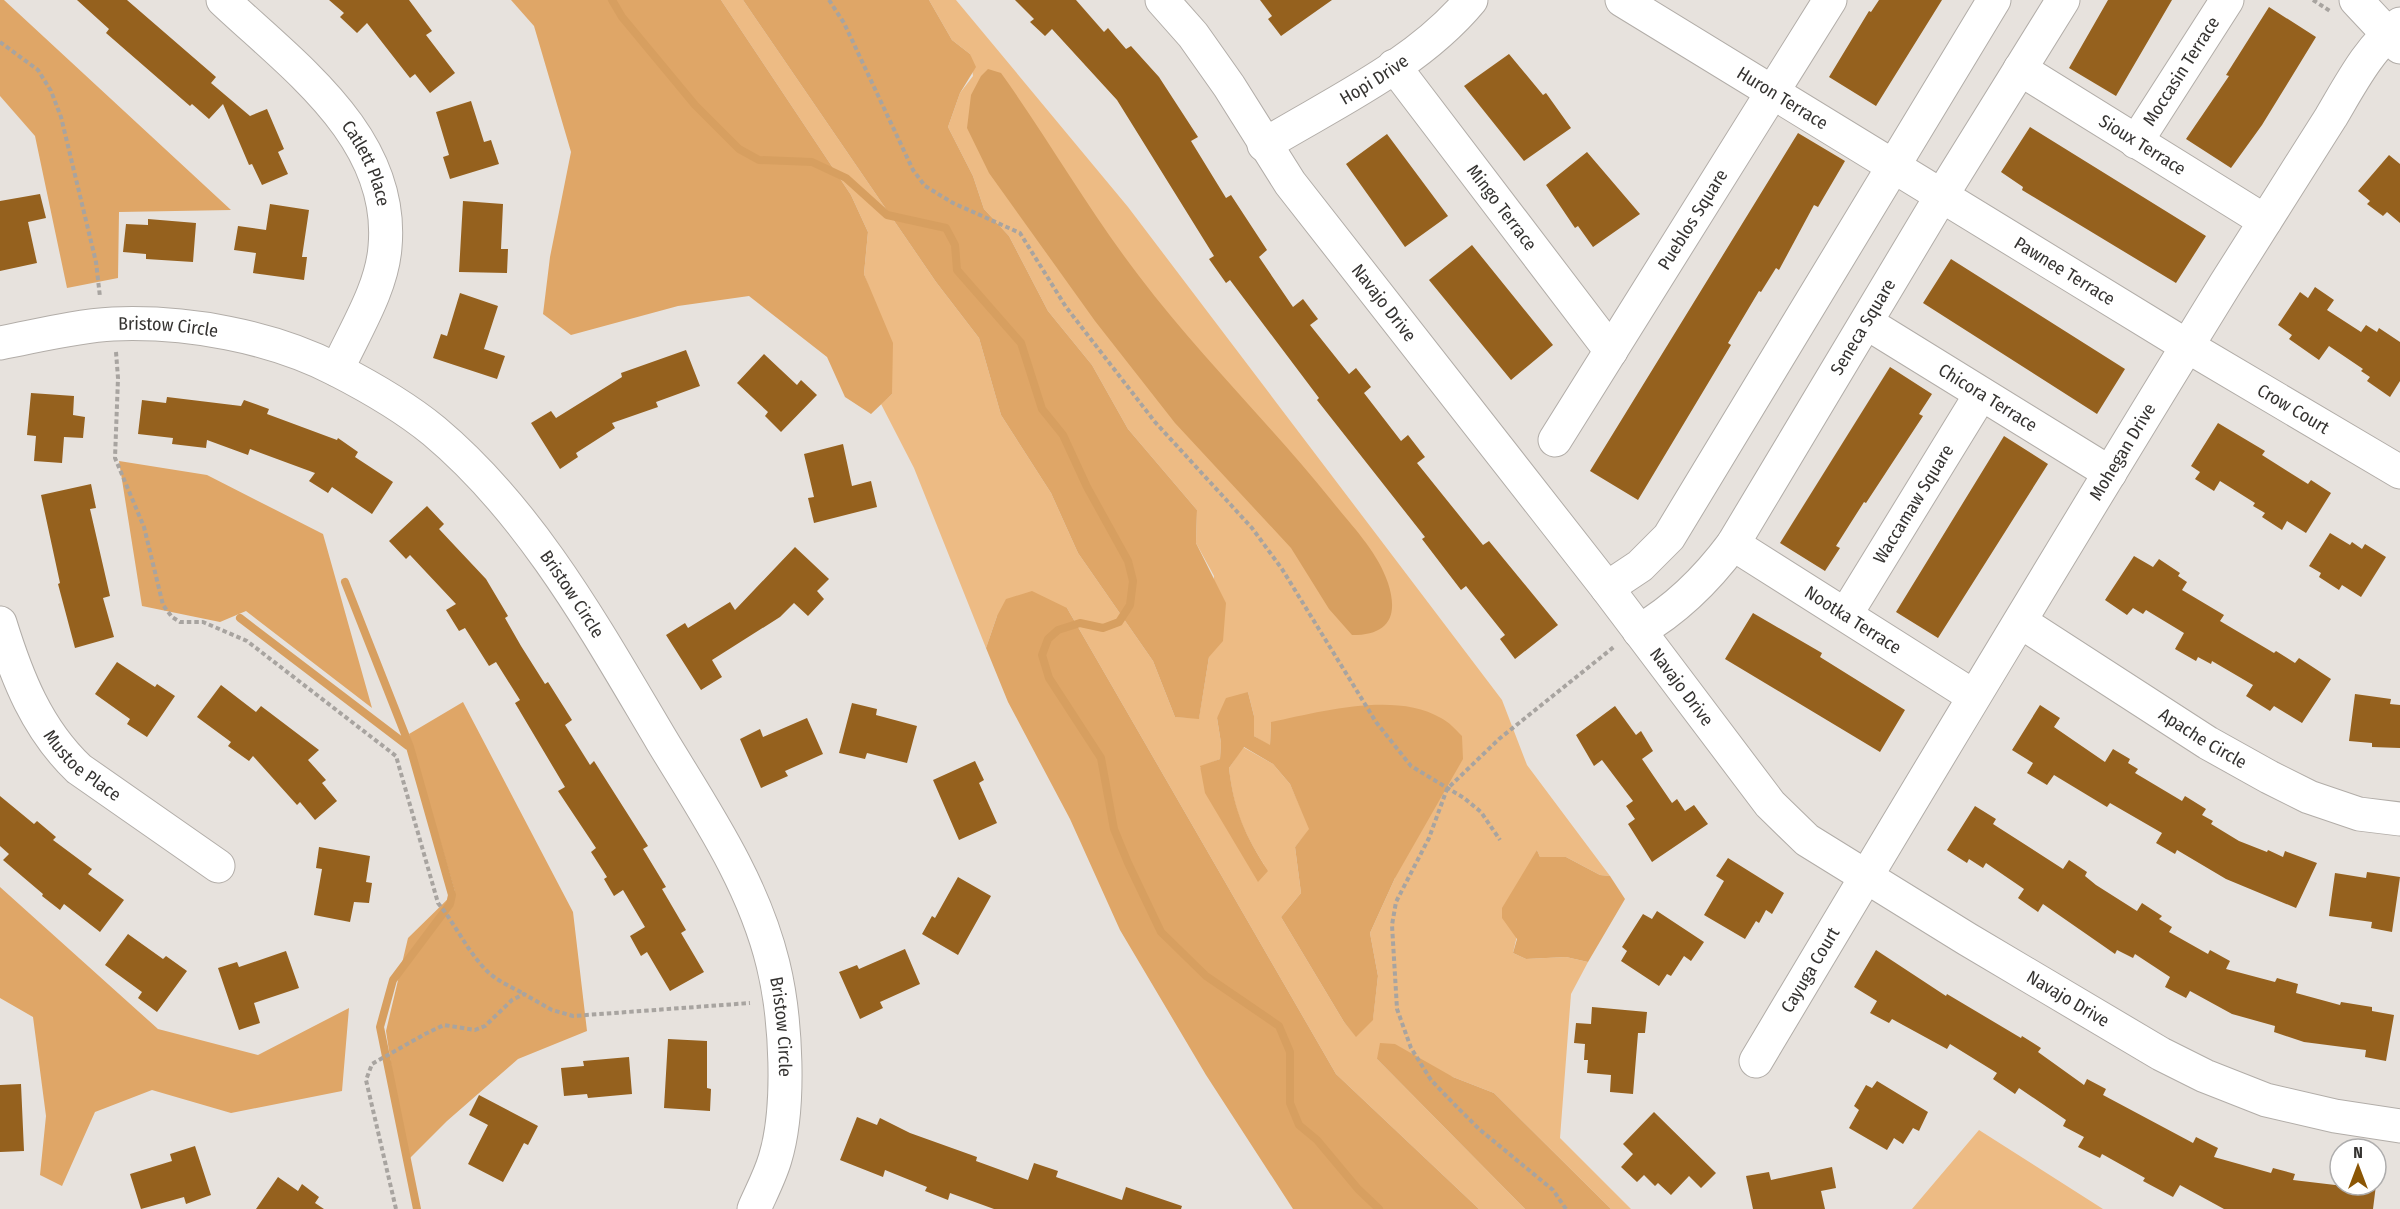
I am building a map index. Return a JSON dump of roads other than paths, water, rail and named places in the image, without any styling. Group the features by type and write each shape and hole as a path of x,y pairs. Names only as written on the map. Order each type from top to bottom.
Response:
{"street":[{"name":"Catlett Place","path":"223,0 318,90 357,136 372,164 382,195 385,247 377,281 337,370"},
{"name":"Navajo Drive","path":"1162,0 1211,60 1290,183 1607,588 1770,804 1807,840 1967,939 2161,1054 2205,1076 2266,1100 2335,1116 2400,1126"},
{"name":"Hopi Drive","path":"1264,145 1394,66 1456,18 1471,0"},
{"name":"Huron Terrace","path":"1622,0 1942,195"},
{"name":"Pueblos Square","path":"1555,440 1774,93 1830,0"},
{"path":"1607,588 1640,566 1669,537 1994,0"},
{"name":"Seneca Square","path":"1640,631 1665,616 1712,573 1733,544 1942,195 2063,0"},
{"name":"Moccasin Terrace","path":"2136,142 2227,0"},
{"path":"2344,6 2396,35"},
{"name":"Mohegan Drive","path":"1866,876 1973,696 2021,622 2265,221 2351,85 2396,35"},
{"name":"Mingo Terrace","path":"1394,66 1611,351"},
{"name":"Sioux Terrace","path":"2020,69 2265,221"},
{"name":"Pawnee Terrace","path":"1942,195 2187,346"},
{"name":"Chicora Terrace","path":"1867,323 2110,473"},
{"name":"Bristow Circle","path":"0,343 76,328 113,324 198,328 262,342 337,370 433,430 476,471 516,517 585,613 736,862 773,964 784,1055 785,1106 775,1159 761,1207"},
{"name":"Crow Court","path":"2187,346 2400,472"},
{"name":"Waccamaw Square","path":"1846,614 1981,394"},
{"name":"Nootka Terrace","path":"1733,544 1973,696"},
{"name":"Apache Circle","path":"2021,622 2208,742 2269,777 2309,797 2359,814 2400,819"},
{"name":"Mustoe Place","path":"0,623 18,680 41,723 62,753 79,769 218,866"},
{"name":"Cayuga Court","path":"1756,1061 1866,876"}],"waterway":[{"path":"612,0 622,17 695,105 739,149 759,160 812,162 846,178 887,215 946,228 955,245 957,270 1021,343 1042,409 1063,435 1087,487 1128,561 1133,581 1130,605 1119,622 1103,628 1080,623 1058,630 1048,639 1042,655 1049,678 1101,758 1114,829 1161,932 1206,976 1279,1026 1290,1052 1290,1103 1299,1125 1317,1140 1358,1189 1379,1209"},
{"path":"345,582 410,747 452,895 450,904 393,980 380,1027 417,1209"},
{"path":"240,618 408,746"}]}
